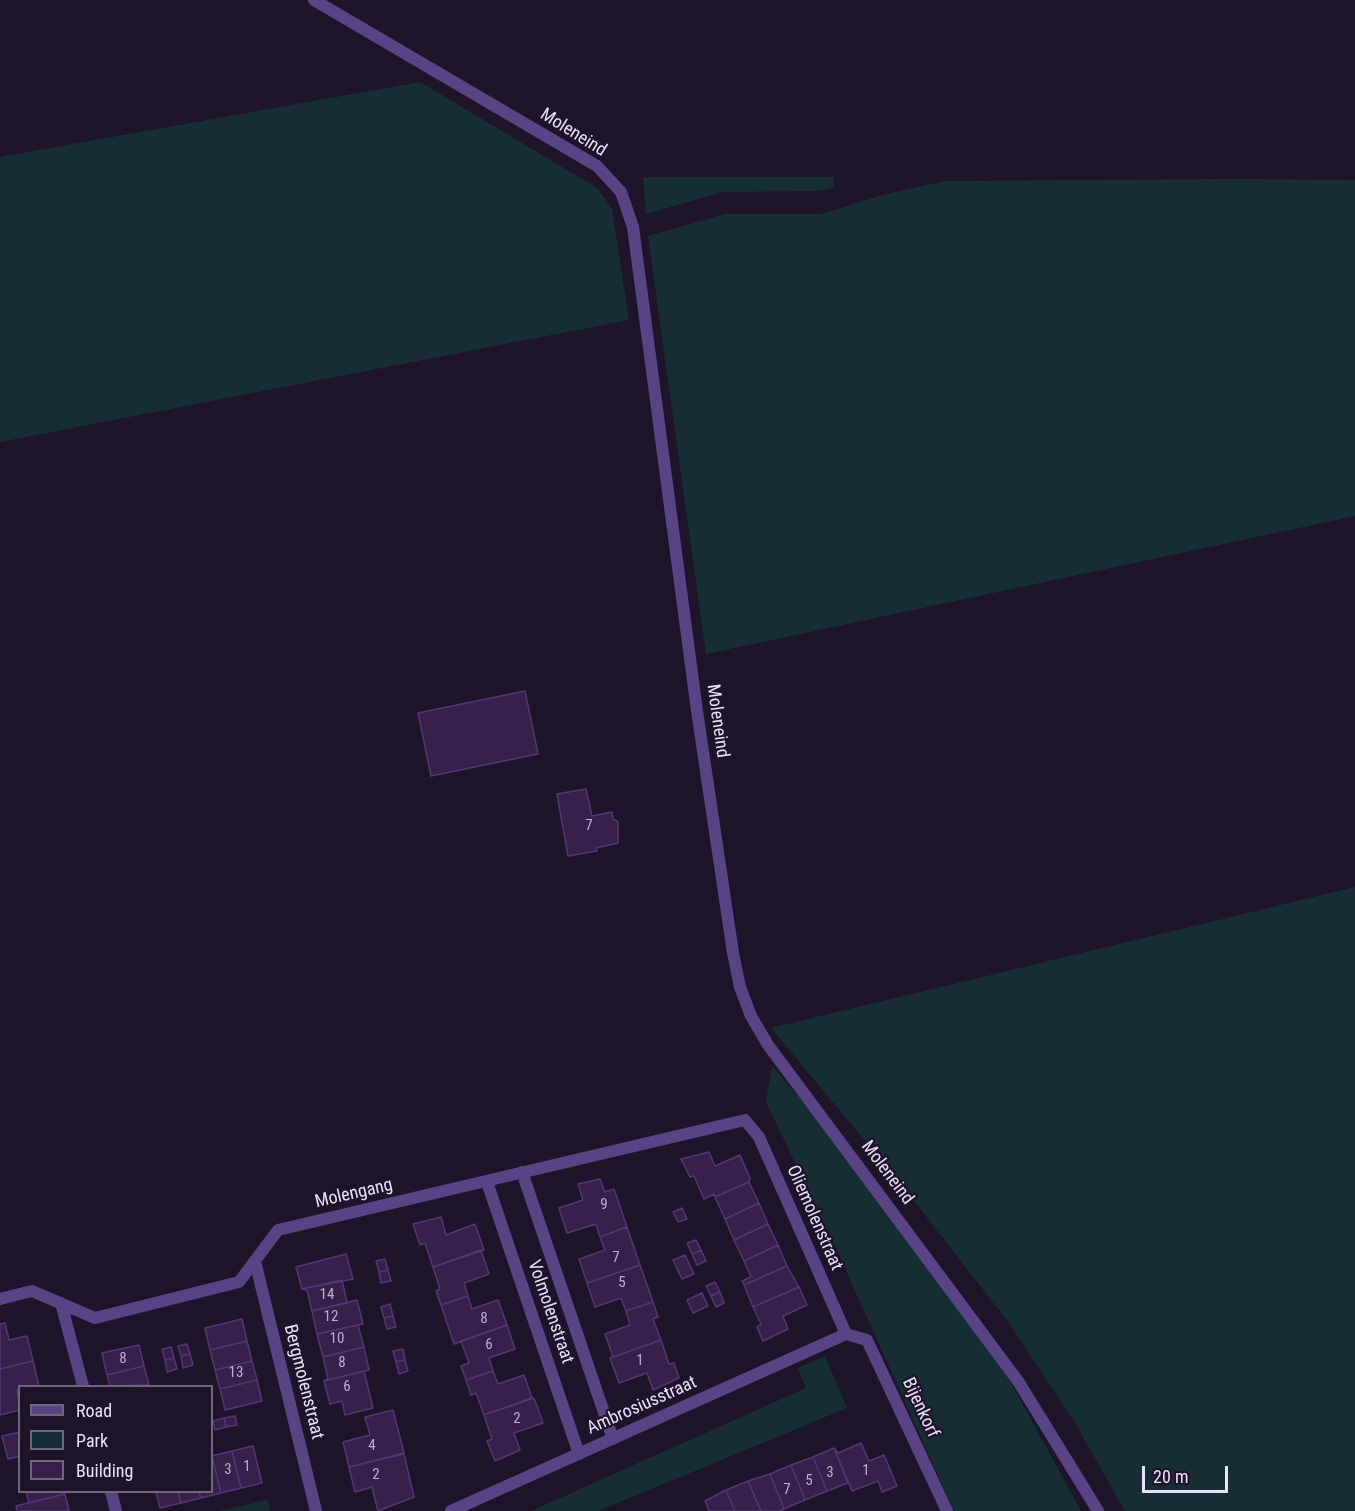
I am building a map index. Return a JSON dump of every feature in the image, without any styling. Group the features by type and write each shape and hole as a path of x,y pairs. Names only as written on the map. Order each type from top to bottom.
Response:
{"street":[{"name":"Moleneind","path":"314,0 597,166 621,192 633,227 697,711 732,953 740,987 751,1016 768,1045 1018,1381 1098,1511"},
{"name":"Molengang","path":"0,1299 32,1291 95,1318 239,1282 278,1230 745,1120"},
{"name":"Oliemolenstraat","path":"745,1120 759,1137 846,1334"},
{"name":"Volmolenstraat","path":"522,1172 613,1439"},
{"name":"Volmolenstraat","path":"487,1182 579,1454"},
{"name":"Bergmolenstraat","path":"255,1261 316,1511"},
{"path":"61,1302 83,1385"},
{"name":"Ambrosiusstraat","path":"452,1511 846,1334"},
{"name":"Bijenkorf","path":"846,1334 867,1340 947,1511"},
{"path":"112,1493 116,1511"}],"green space":[{"path":"420,82 597,188 612,209 629,320 0,442 0,157"},
{"path":"643,177 834,177 833,188 819,191 723,192 646,214"},
{"path":"1355,180 1355,516 706,654 648,236 725,214 821,214 886,194 946,181"},
{"path":"1355,887 1355,1511 1125,1511 1075,1423 1009,1323 897,1179 771,1028"},
{"path":"772,1066 847,1153 984,1333 1081,1511 954,1511 839,1255 766,1102"},
{"path":"825,1356 847,1408 598,1511 531,1511 806,1388 798,1368"},
{"path":"267,1500 270,1511 220,1511"}],"building":[{"path":"525,691 538,754 431,776 418,713"},
{"path":"586,789 592,816 612,812 613,819 618,822 618,843 596,848 597,851 568,856 557,794"},
{"path":"709,1152 715,1166 740,1155 750,1178 749,1182 715,1197 714,1194 704,1199 694,1176 690,1177 681,1159"},
{"path":"600,1179 605,1192 614,1189 627,1227 600,1237 596,1224 567,1233 559,1208 583,1200 578,1184"},
{"path":"749,1182 759,1203 725,1219 715,1197"},
{"path":"759,1203 768,1224 734,1240 725,1219"},
{"path":"682,1208 687,1219 678,1222 673,1212"},
{"path":"441,1217 446,1235 475,1224 484,1250 433,1267 425,1243 420,1245 413,1224"},
{"path":"768,1224 778,1245 744,1261 734,1240"},
{"path":"627,1227 640,1265 587,1283 579,1259 605,1250 600,1237"},
{"path":"696,1240 701,1250 692,1254 687,1243"},
{"path":"778,1245 787,1266 744,1285 742,1281 751,1277 744,1261"},
{"path":"481,1250 489,1274 464,1283 468,1296 441,1305 436,1291 440,1289 433,1267"},
{"path":"701,1250 706,1261 697,1265 692,1254"},
{"path":"346,1254 353,1279 302,1289 296,1267"},
{"path":"685,1255 694,1274 682,1279 673,1260"},
{"path":"385,1259 388,1270 379,1272 376,1261"},
{"path":"640,1265 653,1302 626,1311 621,1298 595,1307 587,1283"},
{"path":"787,1266 799,1287 753,1307 744,1285"},
{"path":"388,1270 391,1281 381,1283 379,1272"},
{"path":"342,1280 347,1303 312,1311 307,1290 302,1289"},
{"path":"715,1282 720,1292 711,1296 706,1286"},
{"path":"799,1287 807,1305 783,1316 788,1329 763,1341 757,1327 761,1324 753,1307"},
{"path":"720,1292 724,1303 716,1307 711,1296"},
{"path":"702,1293 708,1306 693,1313 687,1300"},
{"path":"468,1296 472,1309 498,1300 507,1325 454,1344 441,1305"},
{"path":"357,1300 363,1324 317,1334 312,1311"},
{"path":"653,1302 658,1317 653,1319 661,1340 613,1357 605,1334 630,1325 626,1311"},
{"path":"390,1304 393,1316 384,1318 381,1307"},
{"path":"393,1316 396,1327 387,1329 384,1318"},
{"path":"242,1319 247,1341 210,1350 205,1328"},
{"path":"5,1323 9,1340 27,1336 33,1361 0,1369 0,1324"},
{"path":"358,1325 364,1347 323,1357 317,1334"},
{"path":"507,1325 515,1349 489,1358 493,1371 466,1380 461,1366 469,1363 461,1341"},
{"path":"661,1340 669,1364 674,1363 679,1378 653,1390 647,1373 619,1383 610,1358"},
{"path":"247,1341 252,1361 215,1370 210,1350"},
{"path":"187,1344 190,1354 181,1356 178,1346"},
{"path":"139,1345 144,1366 107,1375 102,1353"},
{"path":"171,1347 174,1358 165,1360 162,1349"},
{"path":"364,1347 369,1370 324,1381 328,1378 323,1357"},
{"path":"403,1349 405,1360 396,1362 393,1351"},
{"path":"190,1354 193,1365 183,1368 181,1356"},
{"path":"174,1358 177,1369 167,1372 165,1360"},
{"path":"405,1360 408,1371 399,1374 396,1362"},
{"path":"33,1361 39,1385 18,1385 18,1410 0,1415 0,1369"},
{"path":"252,1361 257,1380 220,1389 215,1370"},
{"path":"144,1366 149,1385 110,1385 107,1375"},
{"path":"364,1371 373,1408 345,1415 342,1401 330,1404 324,1381"},
{"path":"493,1371 498,1384 524,1375 532,1398 484,1415 476,1393 471,1395 466,1380"},
{"path":"257,1380 262,1401 225,1410 220,1389"},
{"path":"534,1398 543,1423 514,1433 520,1450 495,1461 487,1441 492,1439 484,1415"},
{"path":"393,1410 404,1453 349,1467 343,1442 370,1435 365,1417"},
{"path":"235,1416 237,1425 226,1427 224,1418"},
{"path":"224,1418 226,1427 215,1430 213,1421"},
{"path":"18,1432 18,1456 8,1459 2,1436"},
{"path":"861,1443 869,1461 884,1455 897,1486 882,1492 878,1481 852,1491 834,1448 838,1453"},
{"path":"253,1446 262,1483 241,1488 232,1451"},
{"path":"834,1448 848,1483 827,1491 813,1457"},
{"path":"232,1451 241,1488 221,1493 213,1456"},
{"path":"404,1454 414,1497 378,1511 372,1487 355,1492 349,1467"},
{"path":"813,1457 827,1491 805,1500 791,1465"},
{"path":"213,1460 221,1493 201,1498 199,1493 213,1493"},
{"path":"791,1465 805,1500 784,1509 770,1474"},
{"path":"770,1474 784,1509 780,1511 761,1511 748,1481"},
{"path":"748,1481 761,1511 735,1511 726,1490"},
{"path":"726,1490 735,1511 709,1511 705,1501"},
{"path":"26,1493 65,1494 29,1503"},
{"path":"156,1493 178,1493 181,1503 160,1508"},
{"path":"178,1493 199,1493 201,1498 181,1503"},
{"path":"65,1494 69,1511 17,1511 16,1506"}]}
